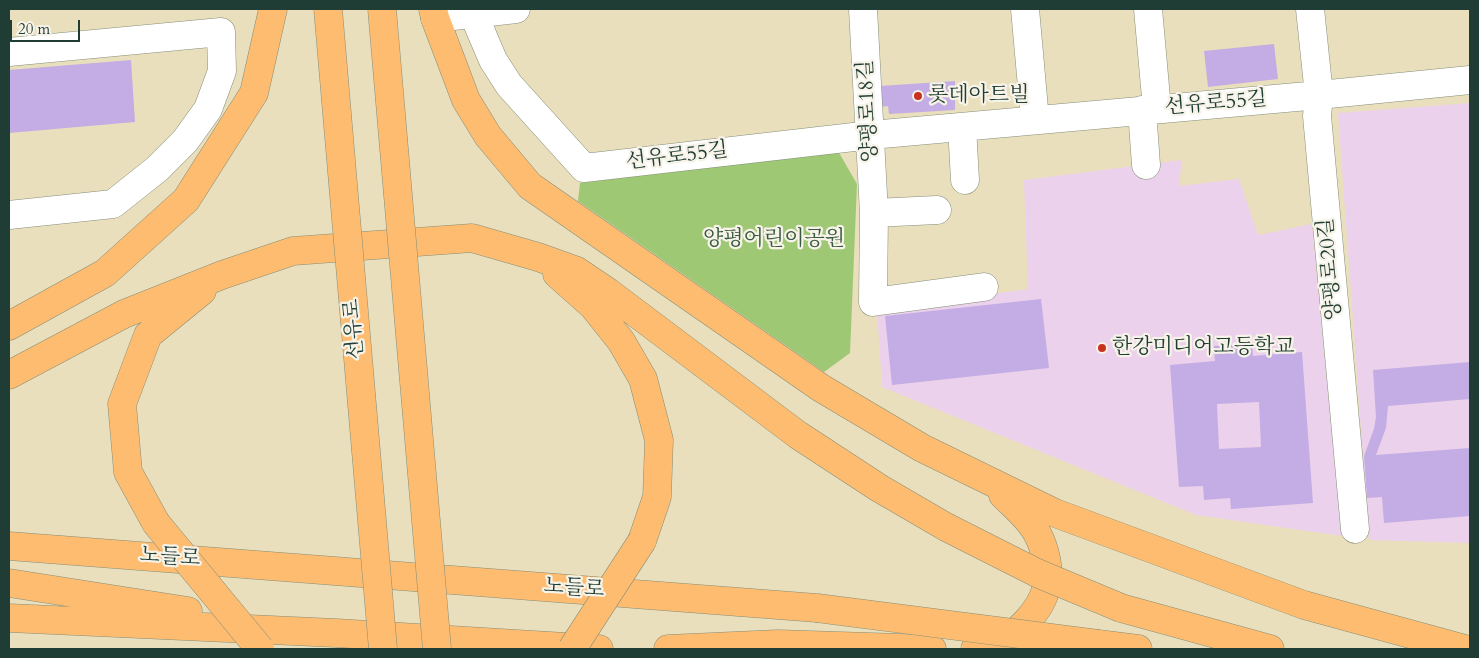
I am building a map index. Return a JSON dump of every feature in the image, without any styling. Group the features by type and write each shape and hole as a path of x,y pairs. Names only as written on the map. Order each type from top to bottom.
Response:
{"main road":[{"path":"9,326 105,273 186,200 254,93 273,9"},
{"name":"선유로","path":"328,9 383,649"},
{"path":"382,9 437,649"},
{"path":"434,13 466,100 488,136 530,186 821,388 922,448 1055,513 1304,605 1465,649"},
{"path":"9,375 124,314 222,275 293,251 472,238 538,257 577,271 798,436 879,488 946,527 1037,573 1121,608 1270,649"},
{"path":"538,257 593,306 621,341 643,379 659,440 657,497 642,542 572,649"},
{"path":"222,275 148,335 122,404 128,472 156,523 260,649"},
{"path":"975,649 997,643 1017,631 1034,612 1046,589 1048,570 1043,550 1033,527 1025,516 987,480"},
{"name":"노들로","path":"9,546 817,608 1138,649"},
{"path":"9,584 336,633"},
{"path":"9,618 336,633 599,649"},
{"path":"668,649 778,644 932,649"}],"street":[{"path":"434,13 473,13 516,9"},
{"name":"양평로18길","path":"863,9 874,213 873,302 984,288"},
{"path":"1025,9 1035,120"},
{"path":"1146,165 1150,110 1148,9"},
{"name":"양평로20길","path":"1310,9 1319,95 1317,116 1355,529"},
{"name":"선유로55길","path":"473,13 493,60 509,85 584,168 871,135 1470,80"},
{"path":"9,52 221,32 222,71 208,109 185,142 157,169 113,204 9,215"},
{"path":"962,126 965,180"},
{"path":"874,213 937,210"}],"shaded area":[{"path":"1470,103 1470,543 1369,540 1338,113"},
{"name":"한강미디어고등학교","path":"1182,160 1179,186 1239,179 1258,235 1312,224 1342,536 1196,515 882,387 877,310 1028,289 1024,180"}],"green space":[{"name":"양평어린이공원","path":"838,151 857,184 850,353 824,372 578,201 580,183"}],"building":[{"path":"1274,44 1278,79 1208,87 1204,51"},
{"path":"131,60 135,122 9,133 9,70"},
{"name":"롯데아트빌","path":"955,81 955,110 889,114 888,106 881,107 880,86"},
{"path":"1041,299 1049,368 892,385 885,316"},
{"path":"1252,344 1253,356 1302,352 1313,503 1231,509 1230,498 1204,500 1203,486 1179,487 1170,365 1215,361 1214,346","holes":["1259,402 1261,447 1219,449 1217,404"]},
{"path":"1470,362 1470,399 1388,406 1386,428 1376,455 1470,448 1470,516 1384,523 1382,497 1367,498 1364,456 1374,429 1376,417 1373,370"}],"place":[{"name":"롯데아트빌","path":"918,96"},
{"name":"한강미디어고등학교","path":"1102,348"}]}
